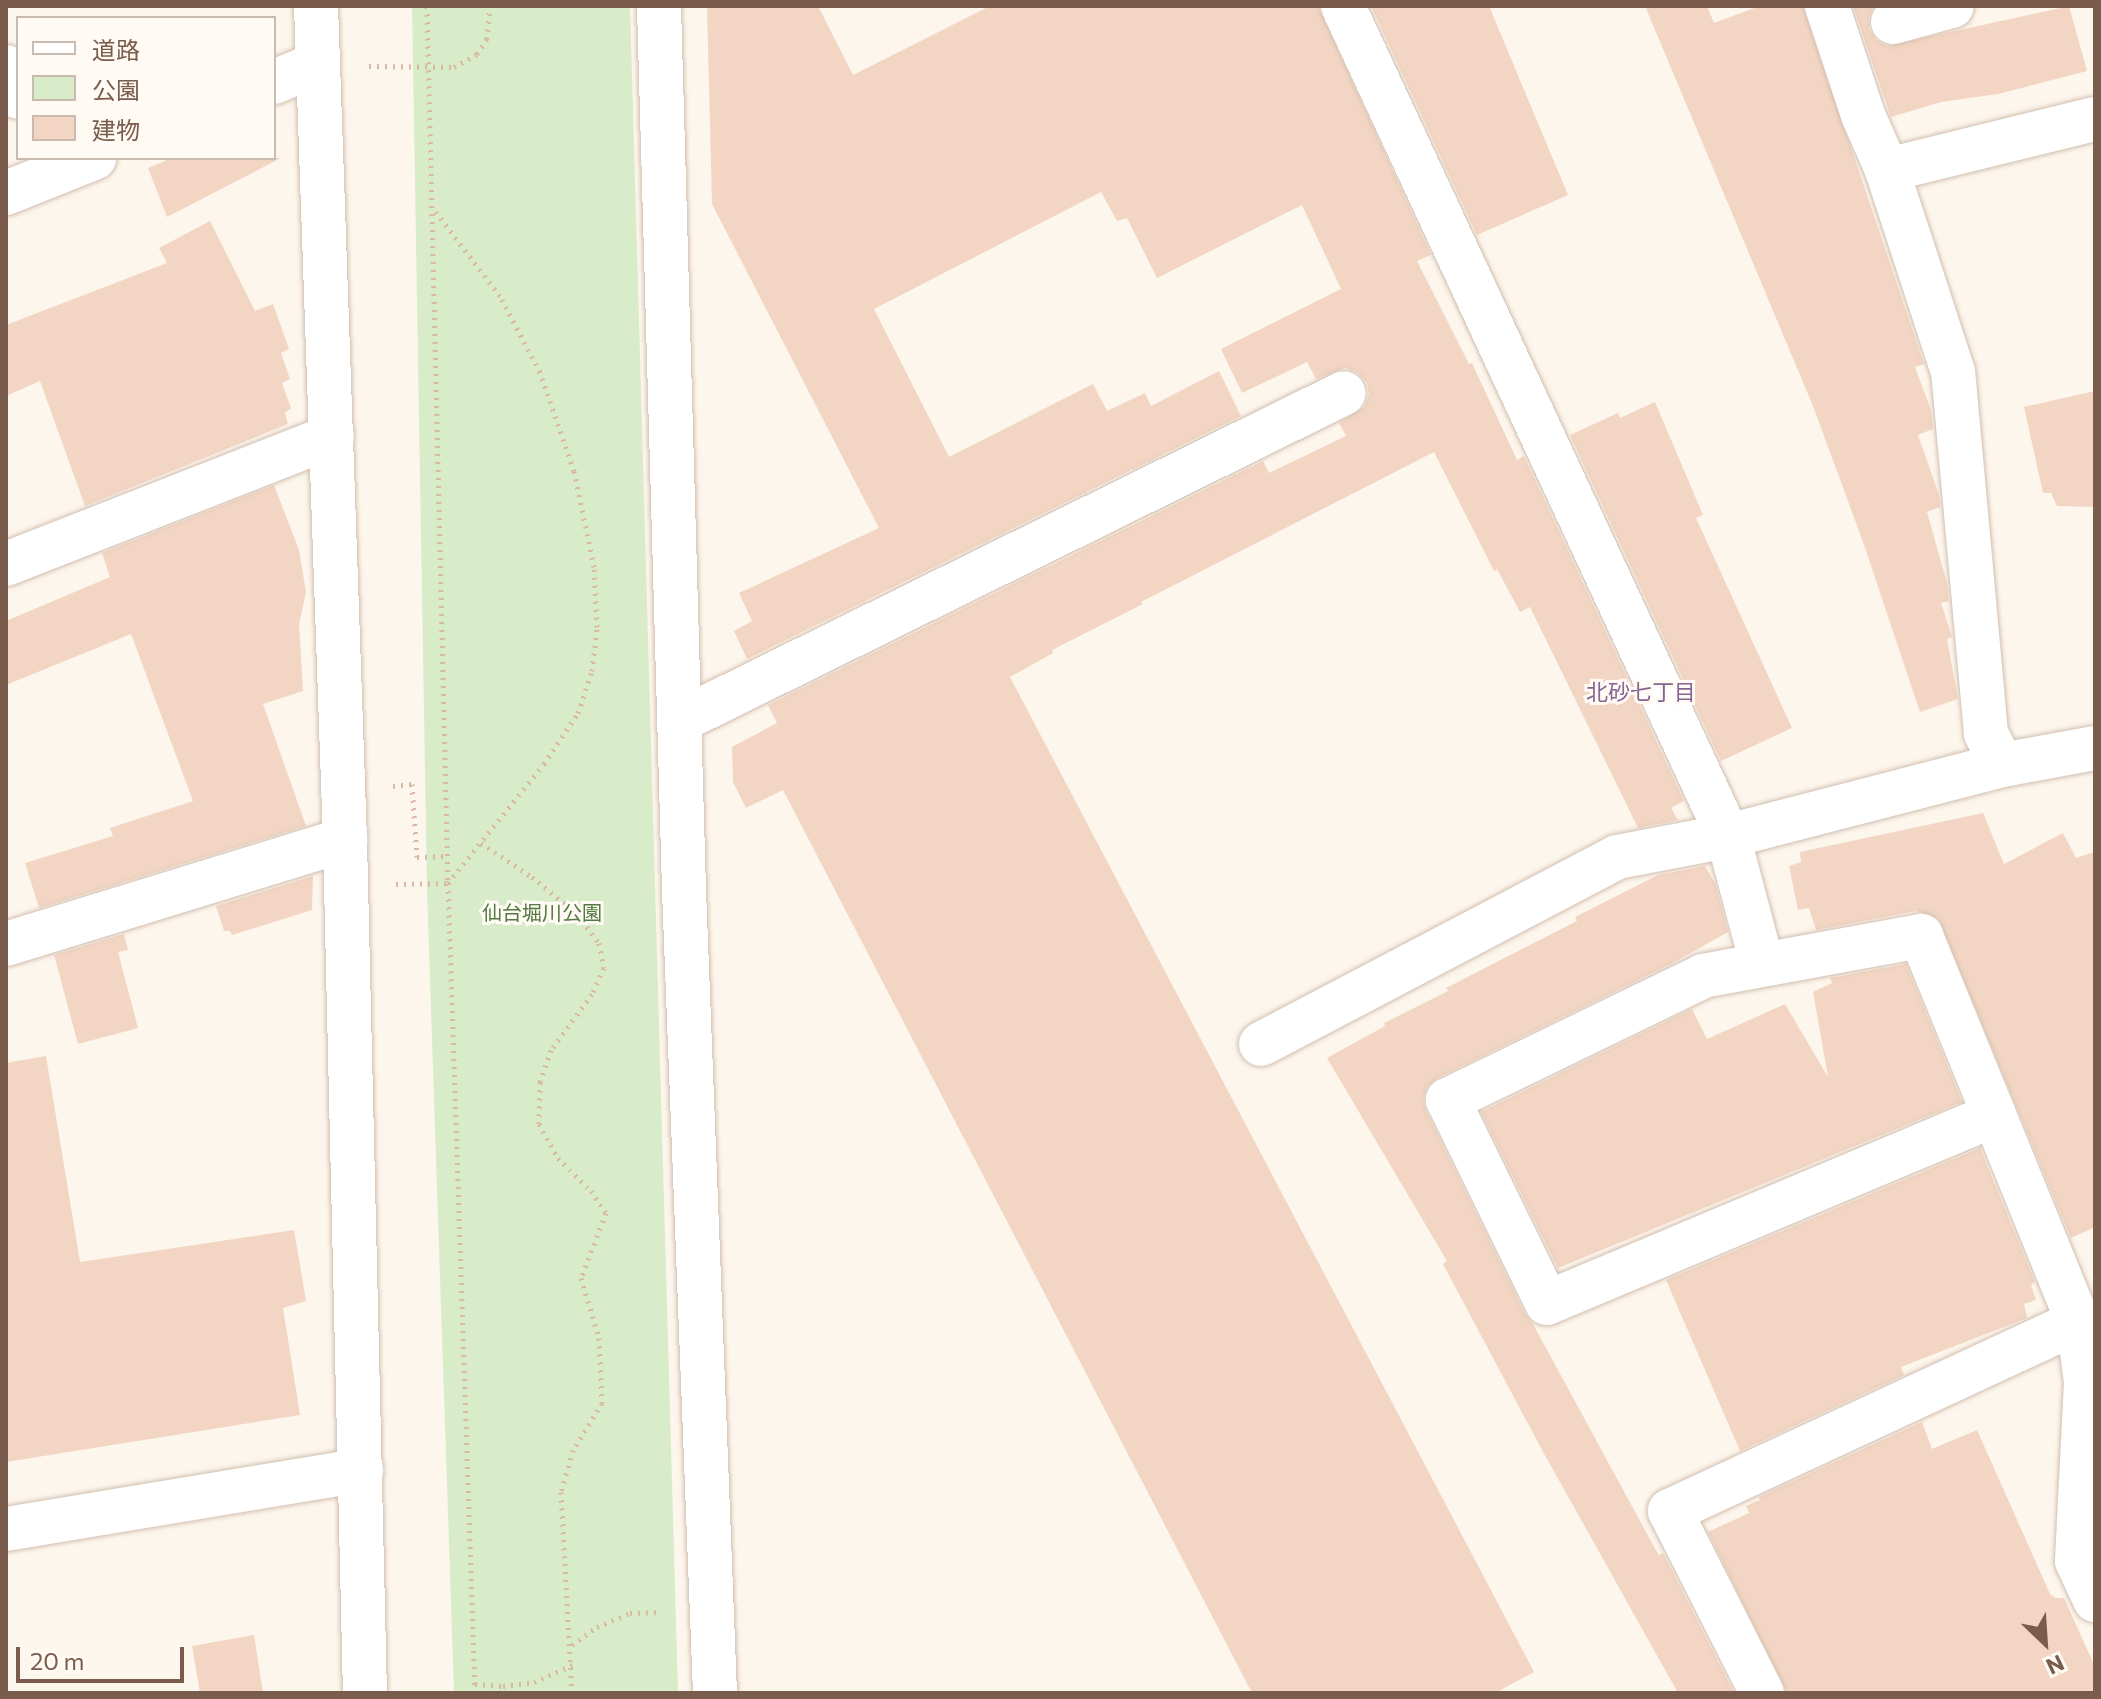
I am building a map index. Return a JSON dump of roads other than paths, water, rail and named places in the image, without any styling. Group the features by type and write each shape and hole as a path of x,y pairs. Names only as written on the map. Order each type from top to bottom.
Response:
{"street":[{"path":"316,6 345,840 365,1693"},
{"path":"659,6 679,721 715,1693"},
{"path":"1343,6 1728,836 1762,964"},
{"path":"1827,6 1863,115 1887,170 1953,372 1986,733 2002,765"},
{"path":"1893,22 1949,6"},
{"path":"276,81 317,64"},
{"path":"6,67 16,92"},
{"path":"1887,170 2095,119"},
{"path":"6,193 46,167 83,160"},
{"path":"679,721 1344,393"},
{"path":"6,564 332,436"},
{"path":"1261,1044 1617,857 1728,836 2002,765 2095,748"},
{"path":"10,930 345,840"},
{"path":"1994,1115 1547,1303 1448,1100 1703,976 1921,936 1994,1115 2078,1322 2086,1382 2077,1561 2095,1600"},
{"path":"1762,1693 1670,1511 2078,1322"},
{"path":"6,1529 361,1470"}],"district":[{"name":"北砂七丁目","path":"1641,692"}],"park label":[{"name":"仙台堀川公園","path":"542,912"}]}
